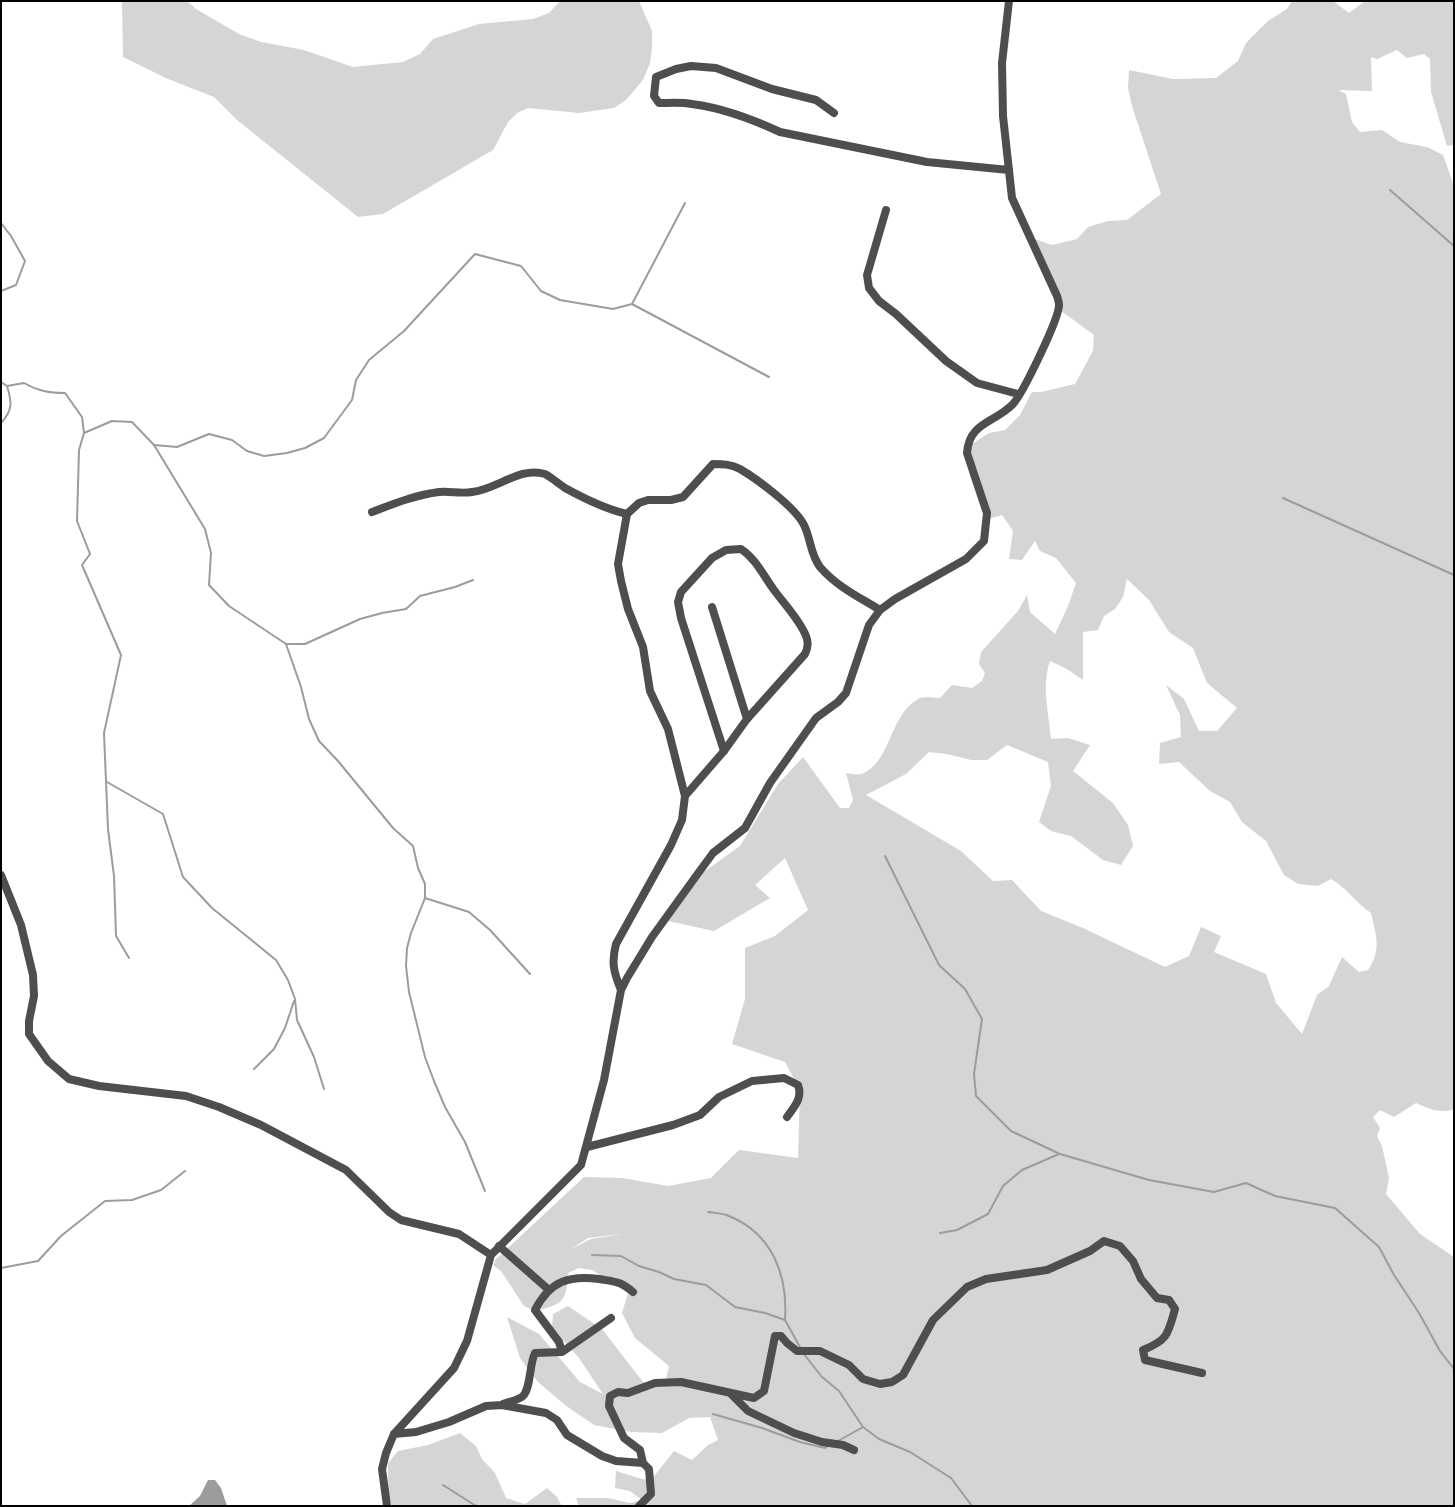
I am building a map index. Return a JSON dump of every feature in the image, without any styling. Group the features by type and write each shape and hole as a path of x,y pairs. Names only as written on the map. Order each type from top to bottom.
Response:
{"street":[{"path":"387,1506 382,1469 386,1453 394,1434 454,1368 467,1341 491,1255 573,1175 581,1165 587,1148 604,1080 621,990 652,937 713,853 744,828 770,782 816,718 838,702 846,693 869,625 880,610 895,599 966,559 984,541 987,513 967,453 968,442 972,433 1014,403 1018,394 1027,383 1044,346 1059,306 1057,296 1012,198 1003,116 1002,63 1008,1"},
{"path":"834,113 816,100 772,89 716,68 691,66 676,68 656,77 654,96 659,103 692,104 708,107 757,122 780,132 927,162 1009,170"},
{"path":"886,210 867,275 869,288 879,301 896,314 946,361 977,383 1018,394"},
{"path":"621,990 613,966 613,957 616,944 672,845 682,820 685,796 668,729 650,691 643,647 628,609 621,581 618,564 626,514 639,503 648,500 670,500 683,496 713,464 726,464 739,469 781,498 804,525 813,558 832,580 880,610"},
{"path":"372,512 402,500 439,492 473,492 520,475 533,472 546,475 562,486 594,503 626,514"},
{"path":"685,796 724,751 747,719 804,654 808,647 808,642 797,619 773,589 760,568 745,552 737,548 726,550 712,558 681,592 678,602 681,618 724,751"},
{"path":"712,607 747,719"},
{"path":"1,874 21,925 33,975 34,996 28,1021 29,1034 48,1061 69,1079 99,1086 186,1096 226,1110 261,1125 346,1170 389,1212 402,1220 459,1234 491,1255"},
{"path":"587,1148 673,1125 700,1115 719,1097 752,1081 784,1078 798,1085 801,1092 797,1104 787,1117"},
{"path":"639,1506 651,1494 649,1469 644,1463 640,1450 624,1438 609,1406 610,1396 618,1392 628,1393 655,1383 681,1382 754,1398 764,1391 774,1336 781,1336 797,1351 820,1351 849,1365 863,1379 880,1384 892,1382 903,1375 933,1320 967,1288 986,1279 1048,1270 1090,1250 1104,1241 1120,1246 1133,1261 1141,1279 1157,1298 1169,1300 1175,1309 1167,1335 1156,1345 1143,1350 1145,1360 1202,1373"},
{"path":"499,1246 549,1290"},
{"path":"562,1352 559,1342 535,1310 540,1300 549,1290 566,1279 582,1276 622,1282 633,1292"},
{"path":"502,1405 523,1396 527,1387 532,1360 535,1354 562,1352 611,1318"},
{"path":"730,1393 748,1411 794,1433 822,1442 843,1444 854,1450"},
{"path":"394,1434 416,1432 449,1422 486,1406 502,1405 546,1413 557,1420 567,1435 602,1456 616,1461 644,1463"}],"shaded area":[{"path":"122,1 187,1 196,9 239,34 261,42 304,50 353,67 403,62 420,54 433,39 479,24 533,19 549,13 560,1 639,1 652,31 652,48 650,63 643,80 626,100 614,108 579,113 528,108 517,113 508,122 493,150 383,214 358,217 237,120 214,97 168,79 123,57"},
{"path":"1292,1 1333,1 1349,13 1365,1 1454,1 1454,145 1447,146 1431,92 1430,59 1424,54 1407,58 1397,50 1377,59 1371,57 1372,91 1338,90 1346,94 1352,122 1360,132 1382,130 1400,142 1427,147 1443,155 1454,186 1454,1109 1440,1111 1430,1109 1416,1103 1394,1117 1380,1110 1373,1117 1380,1128 1377,1136 1382,1146 1389,1178 1386,1194 1420,1234 1454,1257 1454,1506 579,1506 576,1498 608,1498 630,1503 642,1500 630,1491 615,1488 616,1471 642,1479 651,1480 674,1451 692,1460 708,1445 718,1440 710,1417 689,1418 662,1433 631,1432 594,1425 565,1405 538,1382 520,1358 507,1317 539,1334 580,1382 603,1394 579,1358 552,1328 553,1314 568,1306 602,1329 643,1382 655,1385 666,1380 669,1366 635,1338 622,1313 628,1293 592,1270 579,1268 568,1273 566,1290 562,1300 558,1304 535,1311 524,1306 501,1271 494,1266 495,1260 584,1177 622,1178 668,1186 711,1178 739,1150 798,1158 800,1090 785,1062 732,1044 745,999 745,948 775,936 808,910 785,858 755,885 770,898 714,931 668,921 698,876 740,846 778,784 803,757 840,808 849,808 853,800 846,773 862,774 872,768 879,760 901,716 908,707 918,699 926,697 940,698 952,685 972,688 982,681 985,673 979,664 981,652 1018,611 1027,595 1030,612 1055,634 1068,606 1076,583 1056,558 1040,551 1035,541 1022,560 1009,559 1013,531 1002,515 985,520 970,476 968,459 972,444 989,433 1005,430 1020,415 1032,392 1041,392 1075,384 1093,351 1094,335 1060,310 1029,237 1052,245 1077,239 1088,227 1108,221 1127,220 1161,194 1132,106 1128,88 1129,70 1173,79 1216,78 1238,61 1246,43 1268,21 1287,9","holes":["1127,579 1149,600 1169,632 1193,648 1207,683 1237,708 1217,731 1199,731 1184,699 1166,685 1180,715 1181,737 1160,743 1159,764 1179,762 1210,791 1230,802 1242,822 1266,841 1284,875 1298,884 1318,886 1331,879 1371,913 1377,942 1375,956 1372,963 1368,970 1359,972 1342,957 1329,986 1317,995 1302,1034 1276,1003 1266,974 1214,952 1221,936 1201,927 1189,956 1165,967 1083,928 1041,911 1012,880 993,881 961,851 866,795 906,774 929,752 947,754 971,760 987,760 1007,745 1048,762 1051,786 1039,822 1051,831 1071,836 1103,860 1121,865 1133,846 1128,825 1113,803 1073,771 1090,745 1068,738 1051,739 1046,700 1046,680 1050,661 1067,669 1083,680 1083,632 1098,630 1104,616 1115,609 1123,597","621,1234 591,1239 571,1249 588,1238"]},
{"path":"460,1433 476,1446 482,1459 495,1473 506,1498 525,1504 547,1488 557,1497 562,1506 392,1506 388,1495 388,1463 398,1451 428,1445"},
{"path":"208,1480 215,1480 221,1488 227,1506 189,1506 200,1496"}],"waterway":[{"path":"1390,190 1454,246"},
{"path":"154,445 177,447 209,434 232,440 247,451 264,456 287,453 305,448 324,438 352,400 356,380 369,360 404,331 475,254 521,266 541,291 560,300 613,309 632,304 685,203"},
{"path":"1,223 11,236 25,261 16,285 1,291"},
{"path":"632,304 769,377"},
{"path":"1,382 7,386 24,383 44,391 65,393 82,417 84,433 79,450 77,521 90,554 82,565 121,655 104,733 108,829 114,876 116,936 129,958"},
{"path":"1,423 8,414 10,406 10,397 7,386"},
{"path":"84,433 112,421 132,422 154,445 205,529 211,553 209,585 229,606 286,644 301,687 309,719 319,741 338,761 393,828 413,846 418,868 425,884 425,898 411,933 407,948 406,966 409,992 425,1057 434,1081 445,1107 465,1142 485,1191"},
{"path":"1283,498 1454,575"},
{"path":"286,644 305,644 360,619 406,609 420,596 455,587 473,580"},
{"path":"107,782 163,814 183,877 212,908 276,960 288,980 295,999 297,1020 314,1057 324,1089"},
{"path":"885,856 939,965 965,989 982,1019 974,1074 976,1096 1011,1131 1060,1154 1149,1180 1214,1192 1246,1183 1275,1196 1335,1208 1379,1247 1394,1275 1419,1313 1440,1351 1454,1369"},
{"path":"425,898 469,912 490,930 530,974"},
{"path":"254,1069 274,1049 285,1028 294,1001"},
{"path":"940,1233 957,1230 988,1214 1003,1186 1022,1170 1059,1154"},
{"path":"1,1268 38,1261 61,1236 105,1201 132,1200 161,1190 185,1171"},
{"path":"708,1212 727,1215 744,1224 757,1234 767,1245 775,1258 784,1288 785,1320"},
{"path":"592,1255 621,1256 639,1266 659,1272 674,1279 706,1285 735,1307 765,1313 785,1320 801,1349"},
{"path":"803,1353 822,1377 839,1391 863,1427 879,1439 910,1452 951,1478 972,1506"},
{"path":"713,1414 762,1428 800,1442 825,1448 828,1446"},
{"path":"838,1441 863,1427"},
{"path":"443,1485 476,1506"}]}
